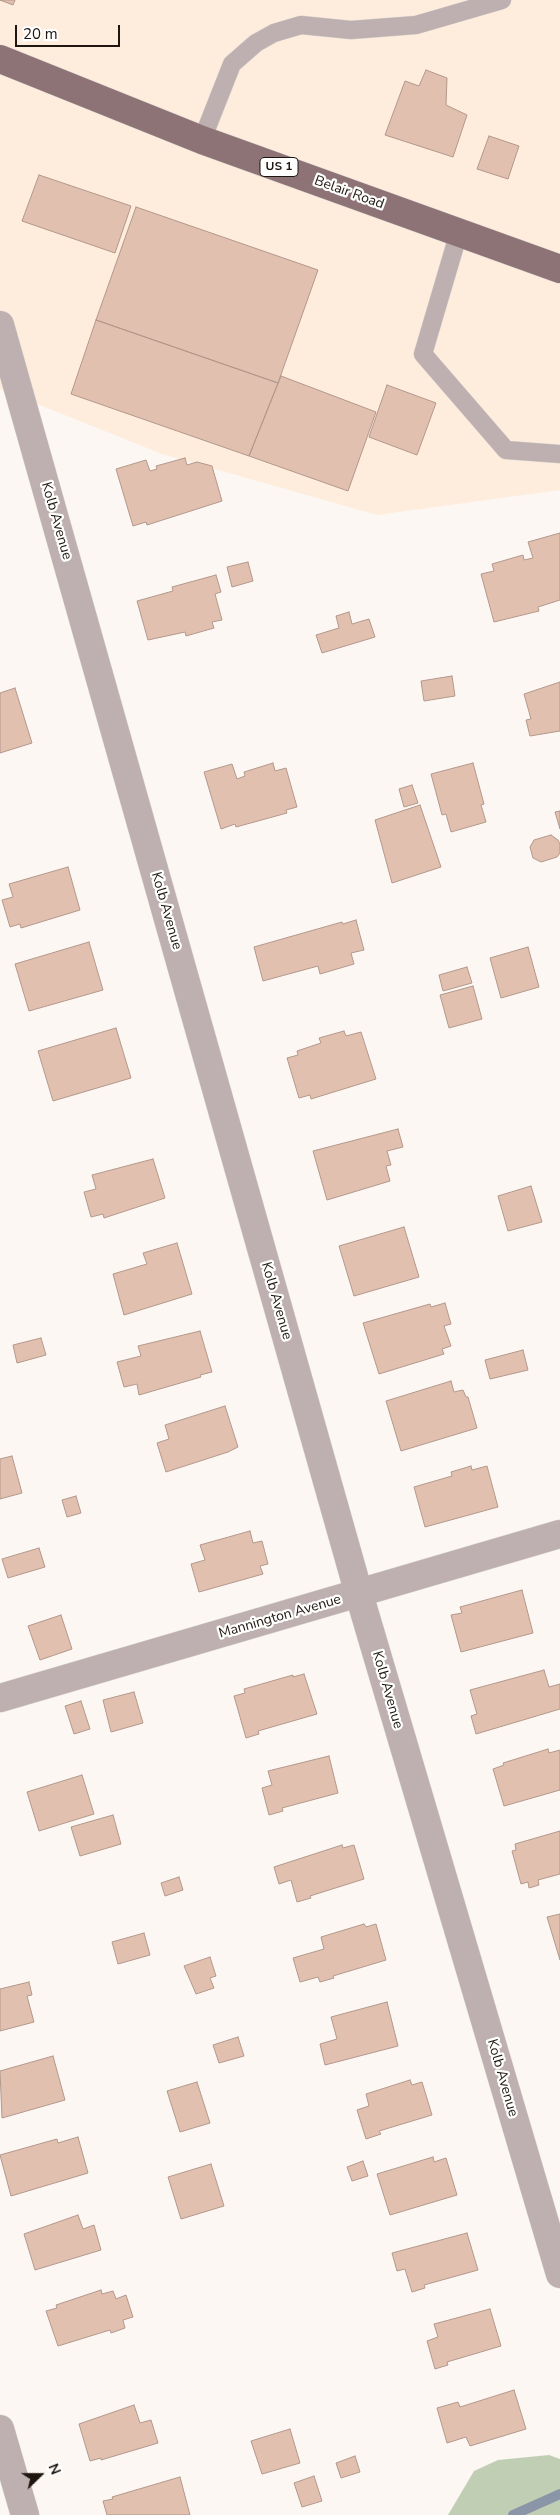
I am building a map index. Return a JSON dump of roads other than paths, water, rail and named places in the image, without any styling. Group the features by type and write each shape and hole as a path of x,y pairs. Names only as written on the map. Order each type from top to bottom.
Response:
{"main road":[{"name":"Belair Road","path":"0,59 202,140 560,269"}],"street":[{"name":"Kolb Avenue","path":"0,325 9,382 359,1594 560,2274"},
{"name":"Mannington Avenue","path":"0,1698 560,1534"},
{"path":"0,2429 25,2515"}],"lane":[{"path":"202,140 232,64 256,43 274,32 301,25 351,30 416,25 502,0"},
{"path":"459,232 423,354 506,450 560,454"}],"waterway":[{"path":"513,2515 560,2494"}]}
